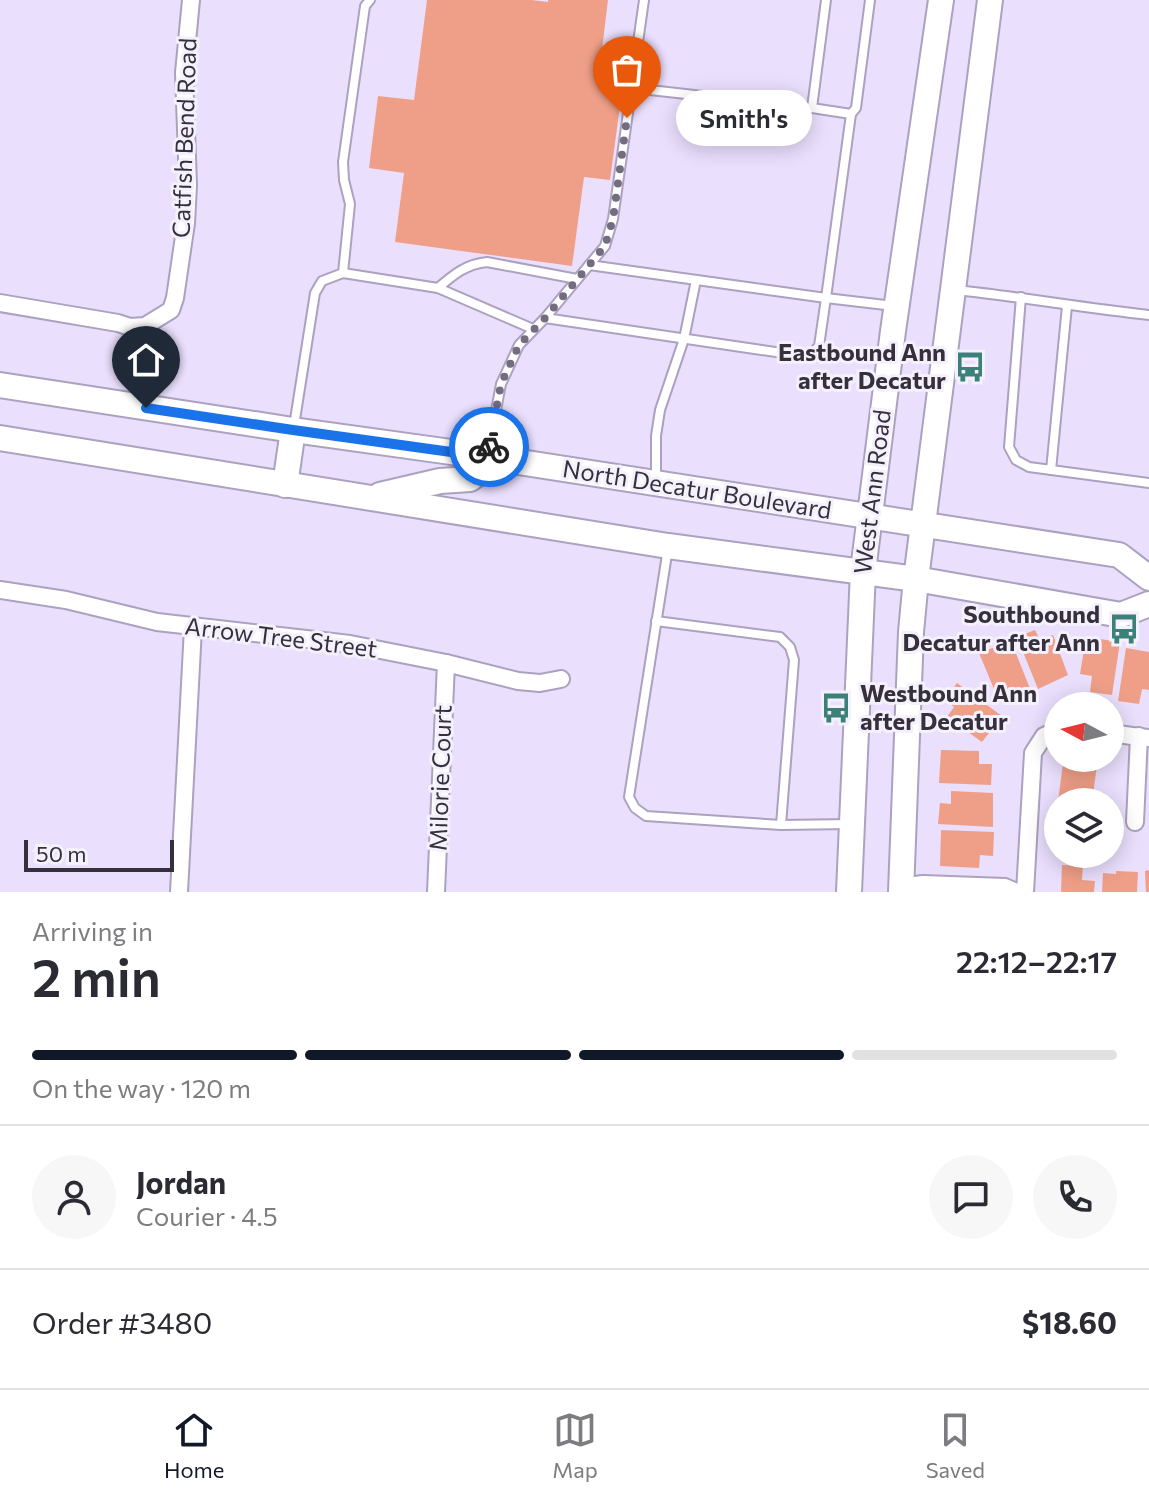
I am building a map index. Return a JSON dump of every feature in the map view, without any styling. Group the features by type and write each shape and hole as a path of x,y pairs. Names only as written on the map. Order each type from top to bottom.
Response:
{"main road":[{"name":"West Ann Road","path":"849,892 863,571 896,306 941,0"},
{"path":"972,0 977,104"},
{"path":"902,892 911,632 916,579 990,0"},
{"name":"North Decatur Boulevard","path":"0,385 1119,555 1149,578"},
{"path":"285,485 293,430"},
{"path":"0,438 668,546 916,579 1121,615 1149,604"},
{"path":"366,498 440,481 470,479 482,470 487,457"}],"street":[{"name":"Catfish Bend Road","path":"0,303 130,327 145,326 171,310 186,223 189,162 184,73 191,0"},
{"name":"Arrow Tree Street","path":"0,590 66,600 193,628 350,644 518,681 540,683 561,679"},
{"path":"179,892 193,628"},
{"name":"Milorie Court","path":"436,892 446,663"},
{"path":"1124,735 1144,737 1135,822"},
{"path":"1025,892 1033,753 1044,741"},
{"path":"902,892 923,884 1005,887 1016,892"}],"lane":[{"path":"343,273 350,204 343,162 365,6 370,0"},
{"path":"487,457 501,384 519,345 605,246 613,219 644,0"},
{"path":"812,108 826,0"},
{"path":"545,318 809,357 819,346 870,0"},
{"path":"632,88 851,114"},
{"path":"438,288 459,270 474,263 487,262 577,279"},
{"path":"589,265 896,306"},
{"path":"293,430 315,293 322,281 343,273 438,288 533,329"},
{"path":"656,483 656,436 660,410 684,339 696,280"},
{"path":"952,289 1149,315"},
{"path":"1021,297 1009,447 1016,460 1029,467 1149,483"},
{"path":"1051,470 1067,306"},
{"path":"668,546 629,797 635,808 646,816 781,825 851,824"},
{"path":"656,621 780,637 790,647 794,660 781,825"}],"building":[{"path":"427,0 608,0 600,66 625,69 610,180 584,177 572,266 395,242 404,173 369,168 378,96 414,100"},
{"path":"1035,630 1040,640 1053,635 1068,675 1038,689 1017,637"},
{"path":"1086,637 1120,642 1112,692 1090,692 1092,676 1080,674"},
{"path":"1011,641 1031,691 1011,699 1005,684 994,689 979,653"},
{"path":"1126,648 1149,652 1149,690 1142,689 1139,704 1124,702 1124,692 1119,692"},
{"path":"957,683 1002,716 982,742 947,717 954,707 945,700"},
{"path":"941,750 979,751 979,764 992,764 991,785 939,783"},
{"path":"1062,772 1096,772 1094,788 1060,788"},
{"path":"951,791 993,793 993,827 938,824 940,803 951,804"},
{"path":"941,830 994,832 993,856 980,855 979,868 940,866"},
{"path":"1062,868 1083,868 1082,880 1095,881 1094,892 1061,892"},
{"path":"1149,870 1149,892 1146,892 1145,871"},
{"path":"1116,871 1138,872 1137,892 1102,892 1103,873 1116,874"}],"way so far":[{"path":"489,447 501,384 519,345 605,246 613,219 627,118"}],"place":[{"name":"Smith's","path":"627,118"},
{"name":"Eastbound Ann after Decatur","path":"970,367"},
{"name":"Southbound Decatur after Ann","path":"1124,629"},
{"name":"Westbound Ann after Decatur","path":"836,708"}],"route":[{"path":"146,408 487,457 489,447"}]}
